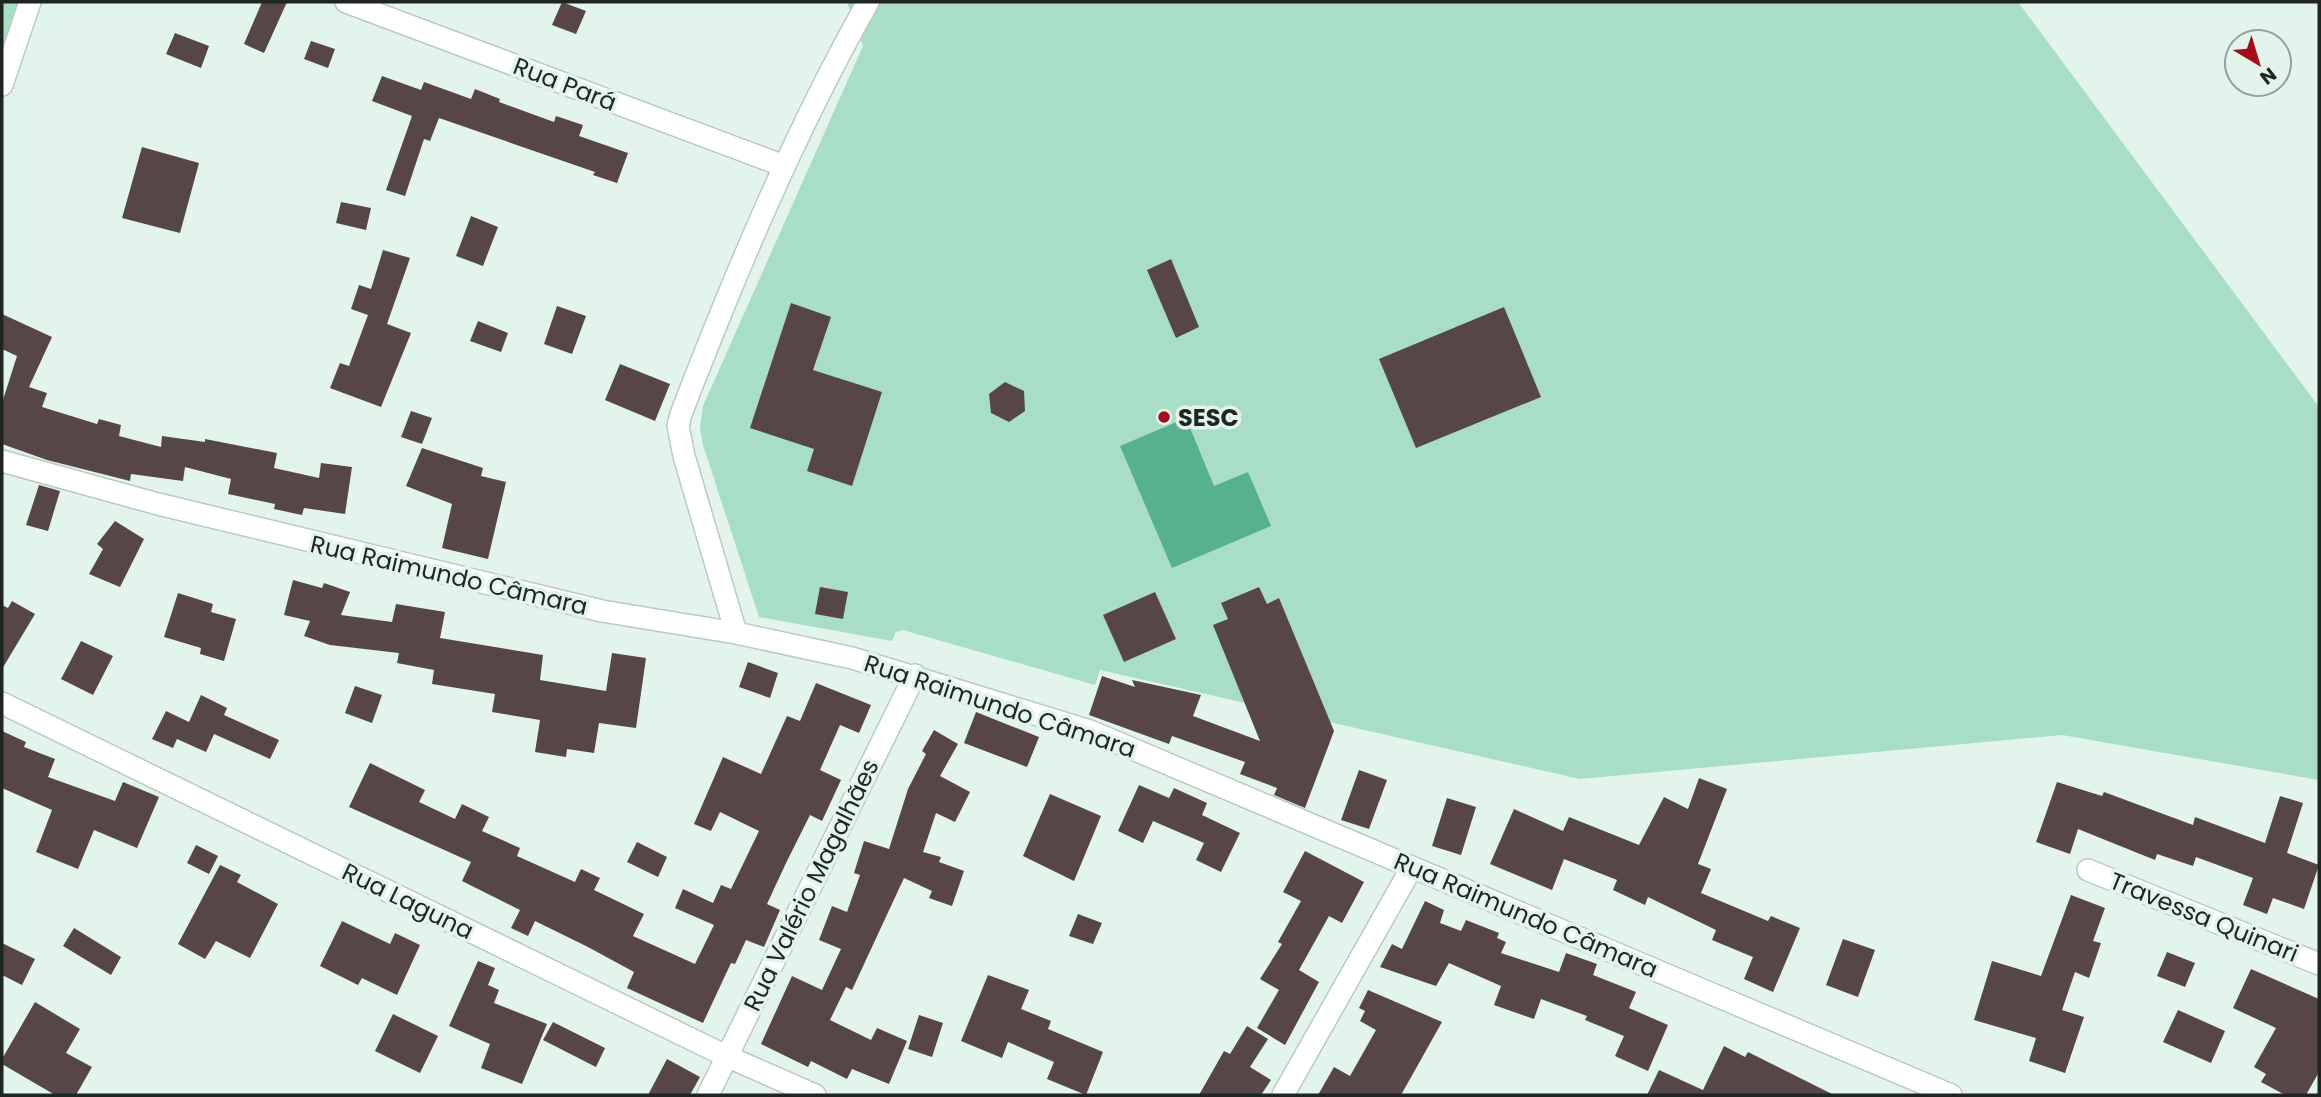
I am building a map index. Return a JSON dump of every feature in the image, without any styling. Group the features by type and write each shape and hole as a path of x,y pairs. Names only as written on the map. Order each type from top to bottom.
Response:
{"street":[{"path":"2,85 30,2"},
{"name":"Rua Pará","path":"346,2 784,166"},
{"path":"736,633 684,456 678,426 695,377 784,166 823,83 868,2"},
{"name":"Rua Raimundo Câmara","path":"2,461 158,504 602,611 736,633 852,658 1090,731 1951,1095"},
{"name":"Rua Valério Magalhães","path":"708,1095 915,676"},
{"name":"Rua Laguna","path":"2,703 726,1056 815,1095"},
{"path":"1283,1095 1412,867"},
{"name":"Travessa Quinari","path":"2088,870 2319,964"}],"shaded area":[{"path":"2,2 22,2 2,59"},
{"path":"847,2 2018,2 2319,407 2319,780 2062,735 1580,779 1100,670 1095,685 903,630 896,632 892,641 759,617 703,445 700,428 703,406 863,46"},
{"path":"1186,418 1214,486 1248,472 1271,526 1172,568 1120,446"}],"building":[{"path":"262,2 287,2 264,53 244,44"},
{"path":"562,2 586,11 576,34 552,25"},
{"path":"175,33 209,46 201,68 166,54"},
{"path":"311,41 335,49 328,68 304,59"},
{"path":"382,76 421,90 424,82 471,99 475,89 500,99 499,102 554,122 556,116 583,125 579,136 628,153 617,183 593,175 595,172 439,118 430,141 424,139 405,196 386,190 412,116 372,101"},
{"path":"142,147 199,163 180,233 122,218"},
{"path":"341,202 371,208 366,230 336,223"},
{"path":"471,216 498,227 483,266 456,256"},
{"path":"383,250 410,258 387,324 411,333 381,407 330,388 340,363 349,366 368,315 351,309 359,285 371,289"},
{"path":"1171,259 1199,327 1176,338 1147,270"},
{"path":"791,303 831,317 813,370 882,392 852,486 807,471 814,449 750,428"},
{"path":"557,306 586,316 572,354 544,344"},
{"path":"1504,307 1541,397 1416,448 1379,359"},
{"path":"2,314 52,337 29,387 47,393 42,407 97,424 99,419 121,425 119,436 161,447 162,436 205,442 205,439 277,453 274,468 319,478 321,463 352,467 345,514 304,508 302,515 274,509 275,504 228,494 231,479 185,467 183,481 131,474 130,481 47,460 2,444 2,403 17,356 2,349"},
{"path":"478,321 508,333 501,352 470,341"},
{"path":"620,364 670,384 655,421 605,400"},
{"path":"1005,382 1024,391 1025,411 1009,422 991,413 989,394"},
{"path":"411,411 432,418 422,444 401,437"},
{"path":"422,448 483,468 481,476 506,482 488,559 442,548 452,504 406,486"},
{"path":"39,485 60,491 48,531 26,525"},
{"path":"115,521 144,539 120,587 89,574 103,549 97,544"},
{"path":"293,580 322,588 324,583 350,592 341,615 392,622 396,604 445,612 440,638 543,655 540,680 606,691 612,653 646,658 636,728 599,723 594,753 567,749 566,757 535,752 540,720 492,712 495,694 432,684 434,670 397,663 399,653 330,645 304,636 310,621 284,615"},
{"path":"820,587 848,592 843,619 815,614"},
{"path":"1259,587 1267,604 1279,598 1334,731 1305,808 1274,795 1277,788 1240,774 1245,762 1172,736 1169,744 1089,715 1102,676 1135,687 1132,680 1201,695 1193,716 1260,741 1213,625 1228,619 1221,603"},
{"path":"1155,592 1176,639 1124,662 1103,615"},
{"path":"178,593 213,604 211,612 236,619 224,661 200,654 201,648 164,637"},
{"path":"12,601 35,614 2,669 2,605 8,608"},
{"path":"81,641 113,656 93,695 61,679"},
{"path":"748,662 778,673 770,698 739,687"},
{"path":"816,683 871,705 859,733 840,725 820,770 841,780 822,821 810,815 767,904 780,910 764,947 746,940 735,964 731,963 703,1023 627,988 634,972 588,947 535,921 528,936 511,928 520,910 462,881 471,862 349,807 370,763 425,790 419,802 455,819 462,804 489,817 482,831 520,848 517,856 575,882 581,869 600,878 594,890 644,914 633,936 695,964 714,925 675,908 683,889 713,903 721,885 731,889 759,831 720,812 711,831 694,824 723,757 761,774 787,716 800,721"},
{"path":"355,686 382,695 372,723 345,713"},
{"path":"201,695 227,708 224,715 279,740 270,759 214,734 206,752 177,739 173,748 152,739 166,711 189,722"},
{"path":"976,712 1039,737 1027,767 964,743"},
{"path":"934,730 958,744 940,776 970,792 955,822 936,813 923,852 941,857 939,862 964,871 952,906 929,898 932,891 904,878 852,990 846,987 830,1020 871,1040 877,1028 907,1041 889,1084 852,1069 847,1079 811,1061 808,1067 761,1044 792,976 822,990 841,949 819,940 832,906 847,912 860,875 854,873 864,841 889,849 908,789 926,754 922,751"},
{"path":"2,731 26,742 24,747 55,759 48,777 115,801 123,782 159,797 137,848 94,830 78,869 36,852 52,810 2,788"},
{"path":"1359,770 1387,780 1369,829 1341,820"},
{"path":"1699,778 1727,789 1698,864 1711,869 1701,893 1768,921 1771,916 1800,928 1773,992 1744,979 1753,957 1712,940 1716,930 1648,897 1645,905 1613,890 1617,880 1564,859 1552,890 1490,864 1514,809 1563,831 1569,817 1639,845 1664,797 1688,809"},
{"path":"2057,782 2102,796 2104,792 2193,825 2195,817 2265,843 2280,796 2303,803 2287,853 2319,865 2304,909 2273,898 2267,914 2243,905 2253,878 2196,857 2193,866 2157,854 2155,860 2078,829 2070,854 2036,842"},
{"path":"1139,785 1169,798 1174,788 1207,803 1202,815 1240,833 1221,872 1196,860 1204,843 1153,821 1143,843 1118,831"},
{"path":"1050,794 1101,816 1074,881 1023,856"},
{"path":"1447,798 1476,807 1461,855 1432,846"},
{"path":"637,842 667,857 658,877 627,862"},
{"path":"196,845 218,856 209,874 187,863"},
{"path":"1305,851 1364,882 1342,923 1329,916 1299,970 1319,982 1285,1045 1257,1028 1279,990 1260,979 1282,944 1278,942 1301,901 1283,892"},
{"path":"220,865 241,875 237,882 278,904 250,958 216,941 205,959 178,944"},
{"path":"2071,895 2105,908 2093,941 2101,943 2089,978 2075,972 2062,1010 2084,1017 2065,1073 2029,1061 2036,1038 1974,1020 1992,961 2041,976"},
{"path":"1425,901 1444,910 1440,923 1461,931 1466,920 1499,933 1497,938 1506,942 1501,953 1559,972 1566,953 1597,964 1593,975 1636,992 1629,1008 1668,1025 1648,1071 1615,1056 1624,1036 1585,1020 1587,1016 1541,999 1534,1019 1494,1005 1501,986 1449,963 1436,986 1380,967 1392,944 1402,949"},
{"path":"1078,914 1102,923 1093,944 1069,936"},
{"path":"342,921 390,944 395,933 420,945 397,995 362,978 358,985 320,966"},
{"path":"74,928 121,957 111,975 63,946"},
{"path":"1843,939 1875,950 1858,997 1826,985"},
{"path":"2,943 35,959 22,985 2,975"},
{"path":"2167,952 2195,963 2185,987 2157,976"},
{"path":"478,961 495,968 488,985 499,990 494,1003 547,1024 522,1084 481,1068 490,1044 449,1026"},
{"path":"2251,969 2319,999 2319,1072 2306,1095 2285,1095 2261,1082 2266,1074 2254,1067 2276,1028 2233,1008"},
{"path":"988,975 1029,990 1021,1009 1051,1021 1048,1029 1103,1052 1086,1095 1047,1079 1054,1062 1008,1042 1002,1058 961,1041"},
{"path":"1368,990 1442,1022 1401,1095 1318,1095 1334,1067 1350,1076 1376,1030 1360,1021 1365,1011 1359,1008"},
{"path":"35,1002 80,1029 66,1053 92,1067 76,1095 55,1095 2,1064 2,1059"},
{"path":"2178,1010 2225,1031 2211,1063 2163,1042"},
{"path":"393,1014 438,1036 420,1073 375,1051"},
{"path":"919,1015 943,1023 932,1057 908,1049"},
{"path":"553,1022 605,1048 596,1067 543,1040"},
{"path":"1247,1026 1268,1039 1250,1067 1271,1080 1261,1095 1199,1095 1224,1051 1230,1054"},
{"path":"1724,1046 1745,1057 1748,1052 1834,1095 1647,1095 1659,1070 1703,1090"},
{"path":"667,1059 700,1077 690,1095 648,1095"}],"place":[{"name":"SESC","path":"1164,417"}]}
